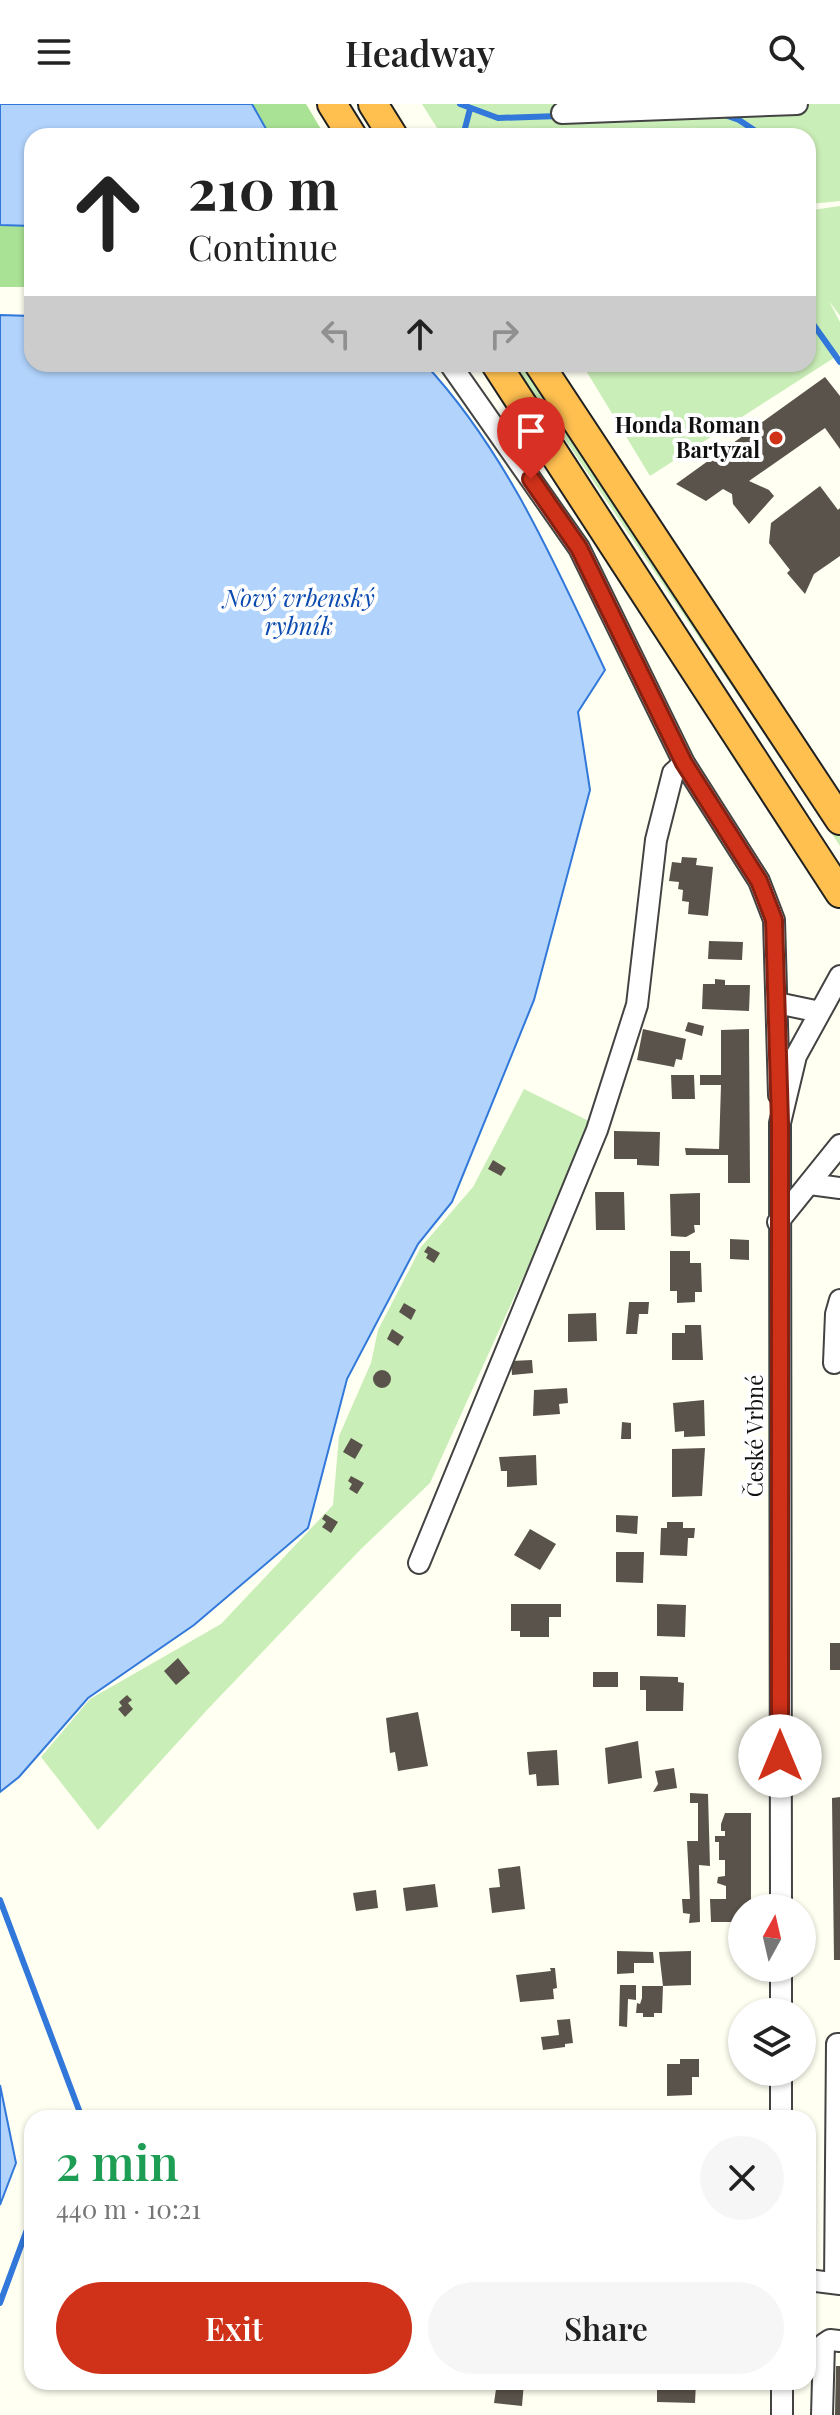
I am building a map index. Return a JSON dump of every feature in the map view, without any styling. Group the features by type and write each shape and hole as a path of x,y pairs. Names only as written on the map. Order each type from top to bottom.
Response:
{"highway":[{"path":"332,104 347,128"},
{"path":"373,104 388,128"},
{"path":"501,372 840,893"},
{"path":"544,372 840,820"}],"street":[{"path":"562,113 797,104"},
{"path":"456,372 579,548 684,763 759,881 774,920 780,1123"},
{"path":"419,1563 597,1130 637,1005 656,840 673,773 684,763"},
{"name":"České Vrbné","path":"781,1894 780,1123 796,1056 840,976"},
{"path":"777,1003 820,1012"},
{"path":"778,1222 840,1145"},
{"path":"810,1184 840,1188"},
{"path":"834,1363 839,1310"},
{"path":"816,2281 838,2284 837,2044 840,2044"},
{"path":"781,2086 781,2110"},
{"path":"822,2415 824,2344 830,2340 840,2341"},
{"path":"782,2390 782,2415"}],"green space":[{"path":"252,104 306,104 320,128 266,128"},
{"path":"422,104 840,104 840,201 816,203 816,128 437,128"},
{"path":"840,206 840,316 829,301 840,322 840,354 816,369 816,210"},
{"path":"0,225 24,226 24,287 0,287"},
{"path":"519,372 529,372 702,636 840,837 840,846"},
{"path":"587,372 812,372 650,476"},
{"path":"524,1089 593,1123 430,1483 360,1550 98,1830 41,1757 90,1699 221,1624 333,1505 339,1436 371,1363 378,1330 421,1247 473,1187"}],"water":[{"path":"0,104 252,104 266,128 24,128 24,226 0,225"},
{"name":"Nový vrbenský rybník","path":"0,315 24,316 24,372 432,372 480,434 527,510 605,670 578,712 590,790 534,1000 452,1202 418,1244 347,1379 308,1528 194,1625 88,1698 19,1777 0,1792"},
{"path":"0,2085 16,2163 0,2205"}],"building":[{"name":"Honda Roman Bartyzal","path":"825,377 840,396 840,449 825,428 749,481 769,490 774,496 749,524 733,504 732,494 723,489 706,501 676,484"},
{"name":"Honda Roman Bartyzal","path":"820,486 838,510 840,508 840,556 814,574 805,594 787,573 790,570 769,543 771,523"},
{"path":"682,857 697,858 696,865 713,867 708,916 688,914 689,902 682,901 683,890 678,889 679,882 669,881 672,862 681,863"},
{"path":"709,941 743,942 742,960 708,959"},
{"path":"715,979 725,980 725,985 750,985 749,1011 702,1009 703,984 715,984"},
{"path":"688,1022 704,1026 702,1036 685,1031"},
{"path":"643,1029 686,1039 682,1060 676,1059 674,1067 637,1060"},
{"path":"749,1029 750,1183 728,1183 728,1155 686,1155 685,1148 719,1149 721,1085 700,1085 700,1075 721,1075 721,1030"},
{"path":"671,1075 694,1075 695,1099 672,1099"},
{"path":"614,1131 660,1132 659,1166 637,1165 637,1159 614,1159"},
{"path":"493,1160 506,1168 501,1176 488,1169"},
{"path":"595,1192 624,1192 625,1230 596,1230"},
{"path":"700,1193 700,1225 694,1225 695,1232 686,1237 671,1236 670,1194"},
{"path":"730,1239 749,1240 749,1260 730,1259"},
{"path":"428,1246 440,1253 434,1263 426,1258 428,1254 424,1252"},
{"path":"670,1251 690,1251 690,1263 701,1263 702,1292 695,1292 695,1302 677,1303 677,1291 670,1291"},
{"path":"629,1302 649,1302 648,1314 639,1314 637,1334 626,1334"},
{"path":"404,1303 416,1310 411,1320 399,1312"},
{"path":"596,1313 597,1341 568,1342 568,1314"},
{"path":"685,1325 701,1325 703,1360 672,1360 672,1333 685,1333"},
{"path":"392,1329 404,1337 398,1346 387,1339"},
{"path":"532,1360 533,1373 512,1375 511,1361"},
{"path":"382,1370 391,1379 382,1388 373,1379"},
{"path":"567,1388 568,1403 559,1404 560,1414 533,1416 534,1390"},
{"path":"704,1400 705,1436 684,1437 684,1431 675,1432 673,1403"},
{"path":"622,1422 631,1423 631,1439 621,1439"},
{"path":"351,1438 363,1445 355,1459 343,1452"},
{"path":"705,1448 702,1496 672,1497 672,1449"},
{"path":"536,1455 537,1485 507,1487 507,1471 501,1471 499,1457"},
{"path":"351,1476 364,1483 357,1494 349,1489"},
{"path":"325,1514 338,1522 331,1533 322,1527 326,1522 322,1519"},
{"path":"616,1515 638,1516 637,1534 616,1532"},
{"path":"667,1522 683,1522 683,1528 695,1528 694,1538 688,1538 687,1556 660,1555 661,1528 667,1528"},
{"path":"530,1529 556,1544 540,1570 514,1555"},
{"path":"616,1552 644,1552 643,1583 616,1582"},
{"path":"511,1604 561,1604 561,1617 549,1617 549,1637 520,1637 520,1631 511,1631"},
{"path":"657,1604 686,1605 685,1637 657,1636"},
{"path":"830,1643 840,1643 840,1670 830,1670"},
{"path":"178,1658 190,1673 176,1685 164,1671"},
{"path":"593,1672 618,1672 618,1687 593,1687"},
{"path":"640,1676 678,1677 678,1682 684,1683 683,1711 646,1711 646,1690 640,1690"},
{"path":"127,1695 132,1700 128,1703 133,1709 125,1717 118,1709 122,1706 119,1702"},
{"path":"418,1712 428,1766 398,1771 395,1752 390,1753 386,1718"},
{"path":"638,1741 642,1778 608,1784 605,1748"},
{"path":"557,1750 559,1785 537,1786 536,1774 529,1775 527,1752"},
{"path":"674,1768 677,1788 653,1792 658,1784 655,1771"},
{"path":"690,1793 708,1794 710,1866 699,1865 700,1922 689,1923 690,1914 683,1913 682,1899 690,1899 687,1841 698,1841 698,1803 690,1803"},
{"path":"840,1797 840,1960 834,1960 832,1798"},
{"path":"725,1813 751,1813 751,1894 728,1894 728,1922 711,1922 710,1899 726,1899 726,1886 717,1883 718,1877 725,1876 725,1860 719,1860 719,1842 715,1842 715,1836 725,1836 721,1824"},
{"path":"520,1866 525,1909 492,1913 489,1888 500,1887 498,1869"},
{"path":"435,1884 438,1907 406,1911 403,1888"},
{"path":"376,1890 378,1908 356,1911 353,1893"},
{"path":"617,1951 653,1952 654,1963 634,1963 634,1973 617,1974"},
{"path":"691,1951 691,1985 663,1986 659,1952"},
{"path":"550,1968 555,1968 557,1988 553,1989 554,1999 520,2002 516,1975 551,1971"},
{"path":"620,1985 636,1985 636,2000 628,1999 627,2027 619,2026"},
{"path":"642,1986 663,1986 662,2013 643,2017 643,2013 636,2013 637,2003 640,2004 642,1998"},
{"path":"570,2019 573,2043 543,2050 541,2037 559,2035 557,2020"},
{"path":"680,2059 699,2059 699,2077 692,2077 692,2095 667,2096 667,2064 680,2064"},
{"path":"836,2366 840,2366 840,2415 835,2415"},
{"path":"496,2390 523,2390 522,2406 494,2403"},
{"path":"657,2390 696,2390 695,2403 657,2402"}],"waterway":[{"path":"460,104 498,118 559,116"},
{"path":"465,128 470,109"},
{"path":"725,115 751,128"},
{"path":"816,328 840,362"},
{"path":"0,1900 79,2110"},
{"path":"0,2303 24,2238"}],"place":[{"name":"Honda Roman Bartyzal","path":"776,438"}],"route":[{"path":"531,479 579,548 684,763 759,881 774,920 780,1123 780,1756"}]}
